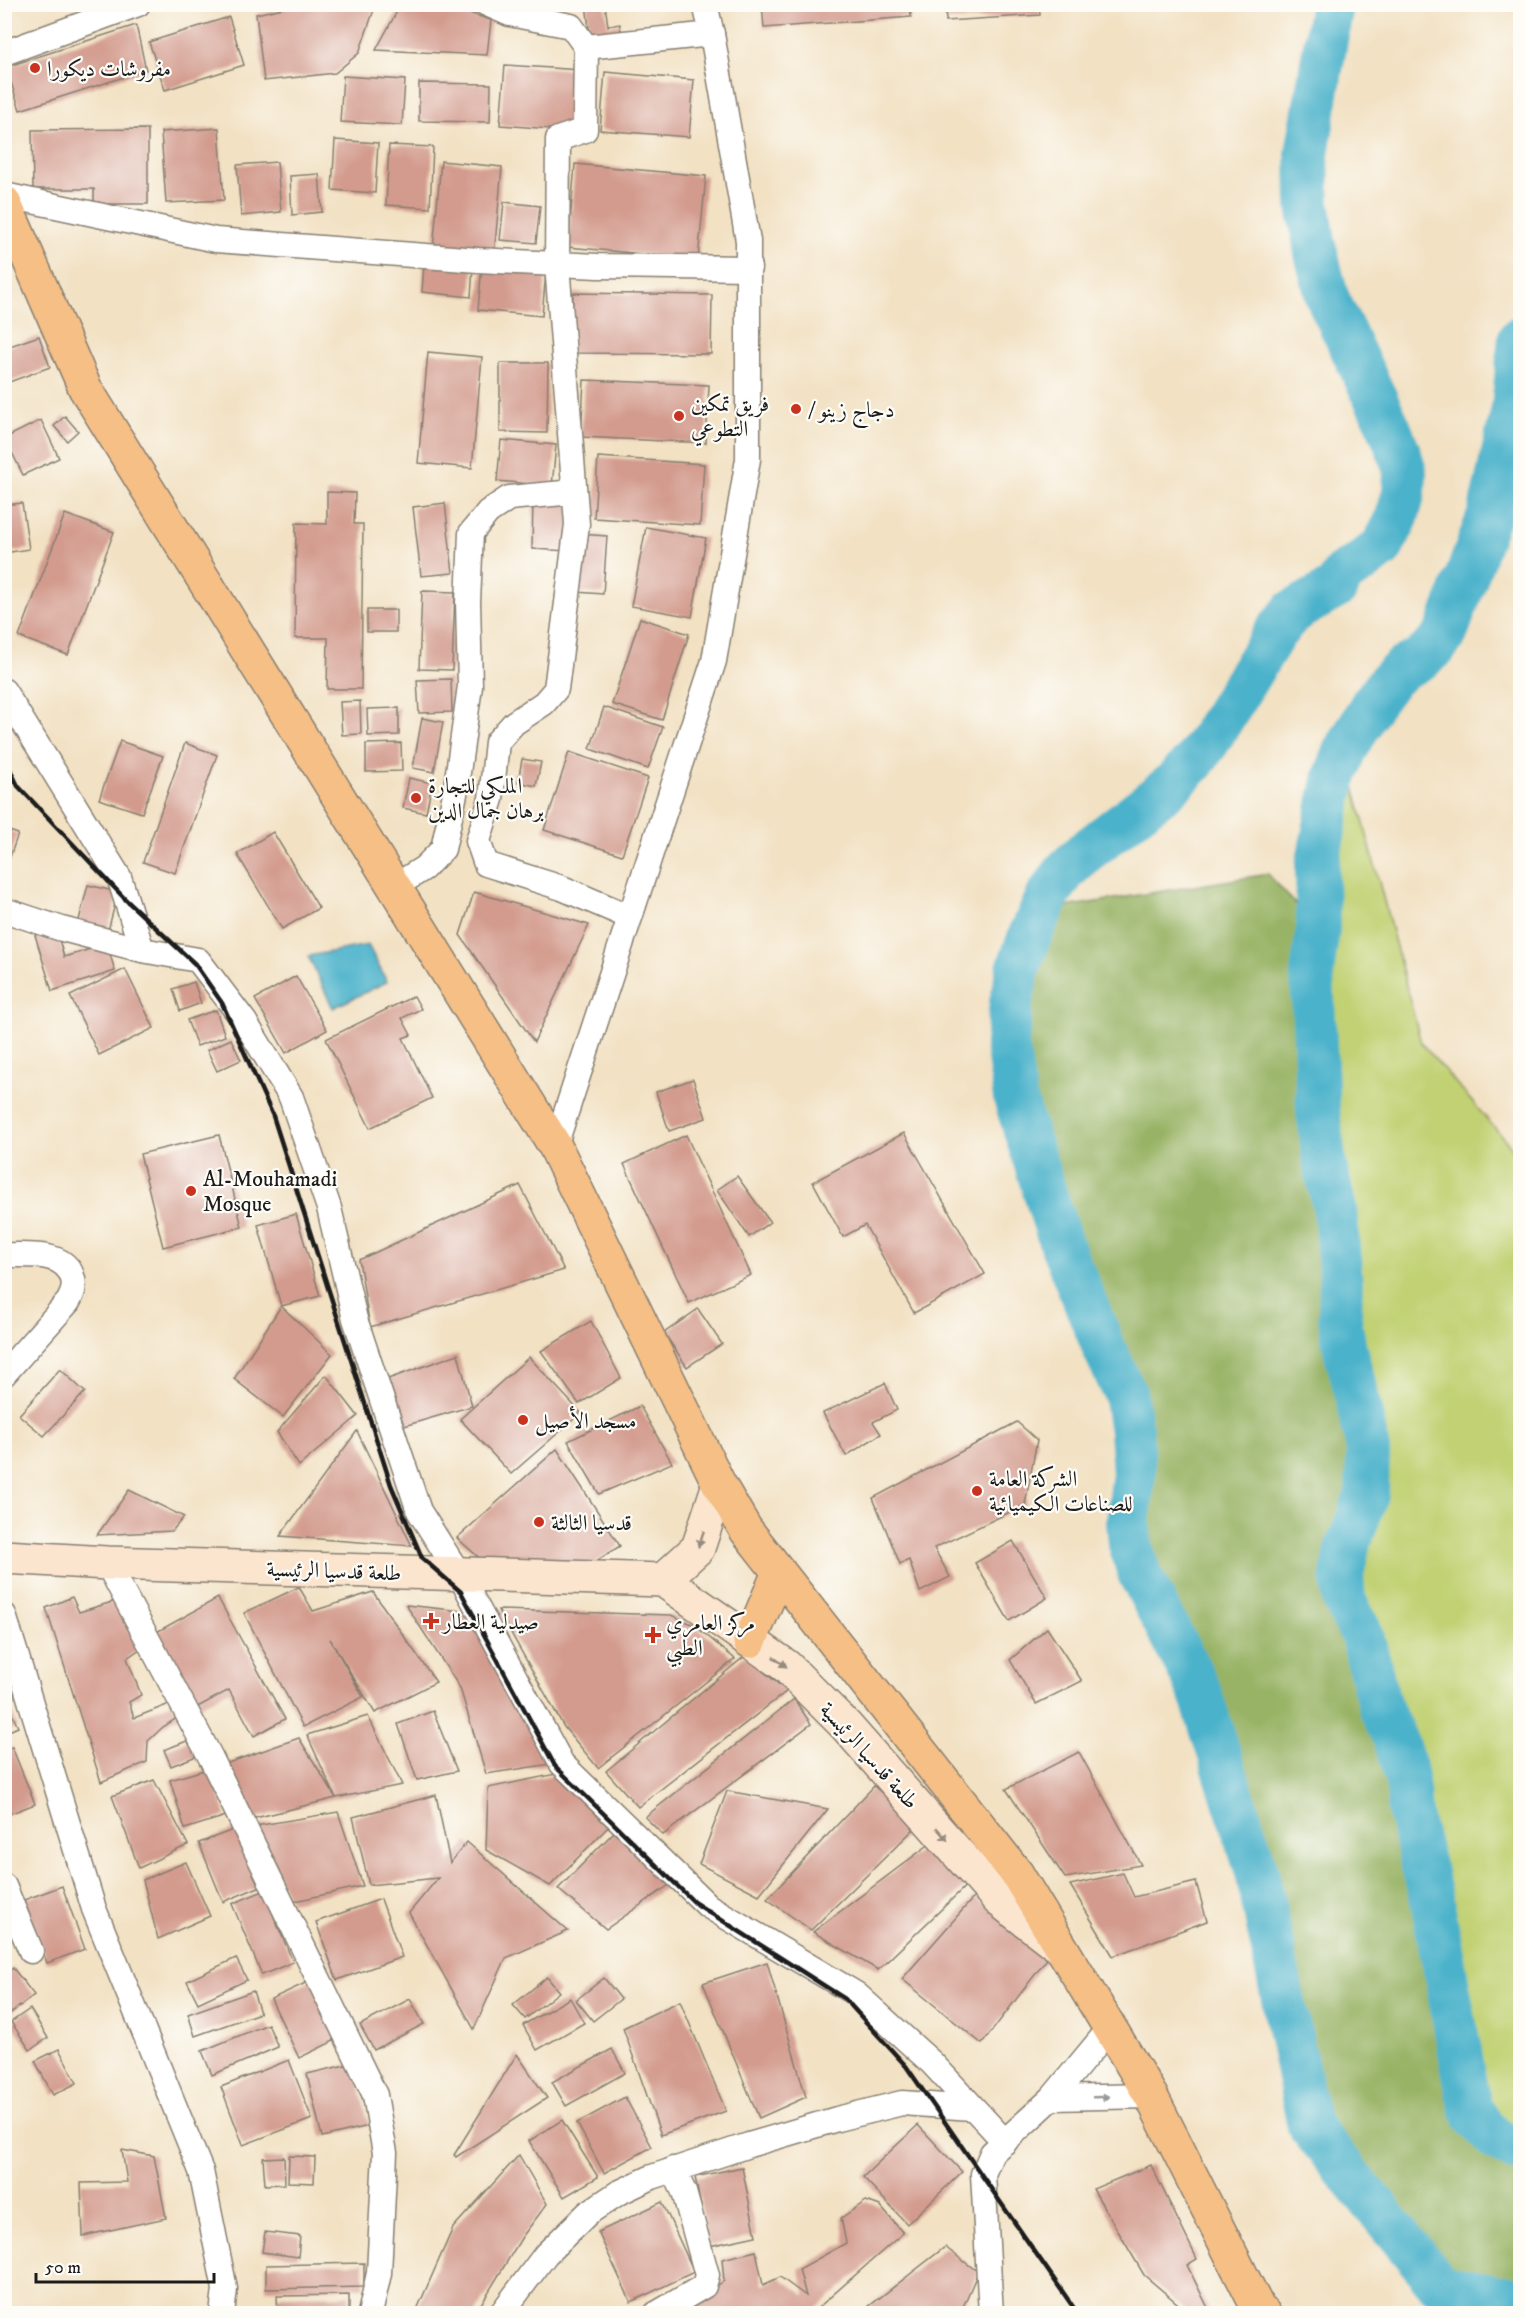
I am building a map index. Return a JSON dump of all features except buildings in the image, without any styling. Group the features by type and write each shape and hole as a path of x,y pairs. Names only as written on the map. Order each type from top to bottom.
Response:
{"main road":[{"path":"4,202 85,388 555,1146 719,1484 746,1530 1017,1874 1151,2096 1259,2310 1264,2313"},
{"path":"663,1580 698,1548 719,1484"},
{"name":"طلعة قدسيا الرئيسية","path":"4,1557 107,1563 663,1580 786,1666 846,1726 999,1900 1062,1948"},
{"path":"750,1641 779,1572"}],"street":[{"path":"4,53 138,4"},
{"path":"487,4 510,14 571,26 586,47 585,130 558,139 557,264 577,524 556,689 544,703 514,723 497,742 491,799 478,841 486,864 562,888 630,917"},
{"path":"555,1146 714,661 748,459 748,241 705,4"},
{"path":"586,47 712,34"},
{"path":"4,195 216,240 557,264 749,268"},
{"path":"394,887 424,868 442,849 456,794 470,686 468,602 471,533 488,512 509,498 574,492"},
{"path":"4,691 119,877 142,950"},
{"path":"4,910 62,929 142,950 198,960 245,1022 291,1097 329,1209 355,1319 418,1511 459,1574 562,1764 708,1906 856,1994 932,2063 1005,2142"},
{"path":"4,1255 46,1257 60,1261 71,1272 74,1288 68,1302 4,1374"},
{"path":"107,1563 211,1758 375,2095 385,2153 379,2273 370,2313"},
{"path":"4,1615 94,1909 201,2171 225,2289 222,2313"},
{"path":"4,1886 31,1951"},
{"path":"991,2313 983,2174 992,2153 1052,2098 1110,2028"},
{"path":"1052,2098 1151,2096"},
{"path":"501,2313 546,2254 588,2213 618,2193 674,2169 837,2119 902,2103 972,2108"},
{"path":"656,2313 704,2286 707,2274 684,2192 674,2169"}],"green space":[{"path":"1345,751 1421,1043 1520,1157 1520,2149 1497,2141 1470,2106 1403,1763 1380,1707 1368,1654 1342,1575 1367,1494 1335,1210 1318,910"},
{"path":"1268,874 1318,929 1317,1057 1335,1210 1345,1349 1369,1477 1342,1575 1365,1645 1432,1900 1470,2106 1516,2150 1520,2150 1520,2301 1440,2285 1309,2126 1251,1853 1198,1687 1130,1544 1134,1473 1125,1393 1055,1224 1015,1098 1011,1002 1041,911"}],"water":[{"path":"368,945 387,982 333,1008 308,956"}],"waterway":[{"path":"1332,4 1307,153 1308,204 1316,253 1327,297 1390,429 1405,472 1404,492 1397,517 1382,547 1343,574 1337,587 1292,612 1275,633 1193,763 1169,787 1084,853 1065,871 1048,896 1030,935 1018,969 1011,1002 1007,1044 1015,1098 1060,1241 1125,1393 1134,1473 1128,1522 1130,1544 1139,1573 1198,1687 1257,1872 1309,2126 1440,2285 1520,2301"},
{"path":"1520,338 1513,409 1489,515 1446,633 1437,645 1422,658 1403,668 1389,681 1372,704 1345,751 1334,780 1317,866 1318,929 1312,974 1318,1111 1325,1166 1335,1210 1341,1282 1340,1319 1368,1450 1367,1494 1348,1546 1342,1575 1344,1600 1362,1635 1380,1707 1403,1763 1410,1816 1432,1900 1470,2106 1490,2134 1511,2148 1520,2151"}],"railway":[{"path":"4,757 18,786 126,900 195,964 222,1003 273,1116 391,1485 422,1558 461,1592 555,1766 695,1903 845,1999 906,2066 1078,2314"}],"place":[{"name":"مفروشات ديكورا","path":"35,68"},
{"name":"/ دجاج زينو","path":"796,409"},
{"name":"فريق تمكين التطوعي","path":"679,416"},
{"name":"الملكي للتجارة برهان جمال الدين","path":"416,798"},
{"name":"Al-Mouhamadi Mosque","path":"191,1191"},
{"name":"مسجد الأصيل","path":"523,1420"},
{"name":"الشركة العامة للصناعات الكيميائية","path":"977,1491"},
{"name":"قدسيا الثالثة","path":"539,1522"},
{"name":"صيدلية العطار","path":"431,1621"},
{"name":"مركز العامري الطبي","path":"653,1635"}]}
